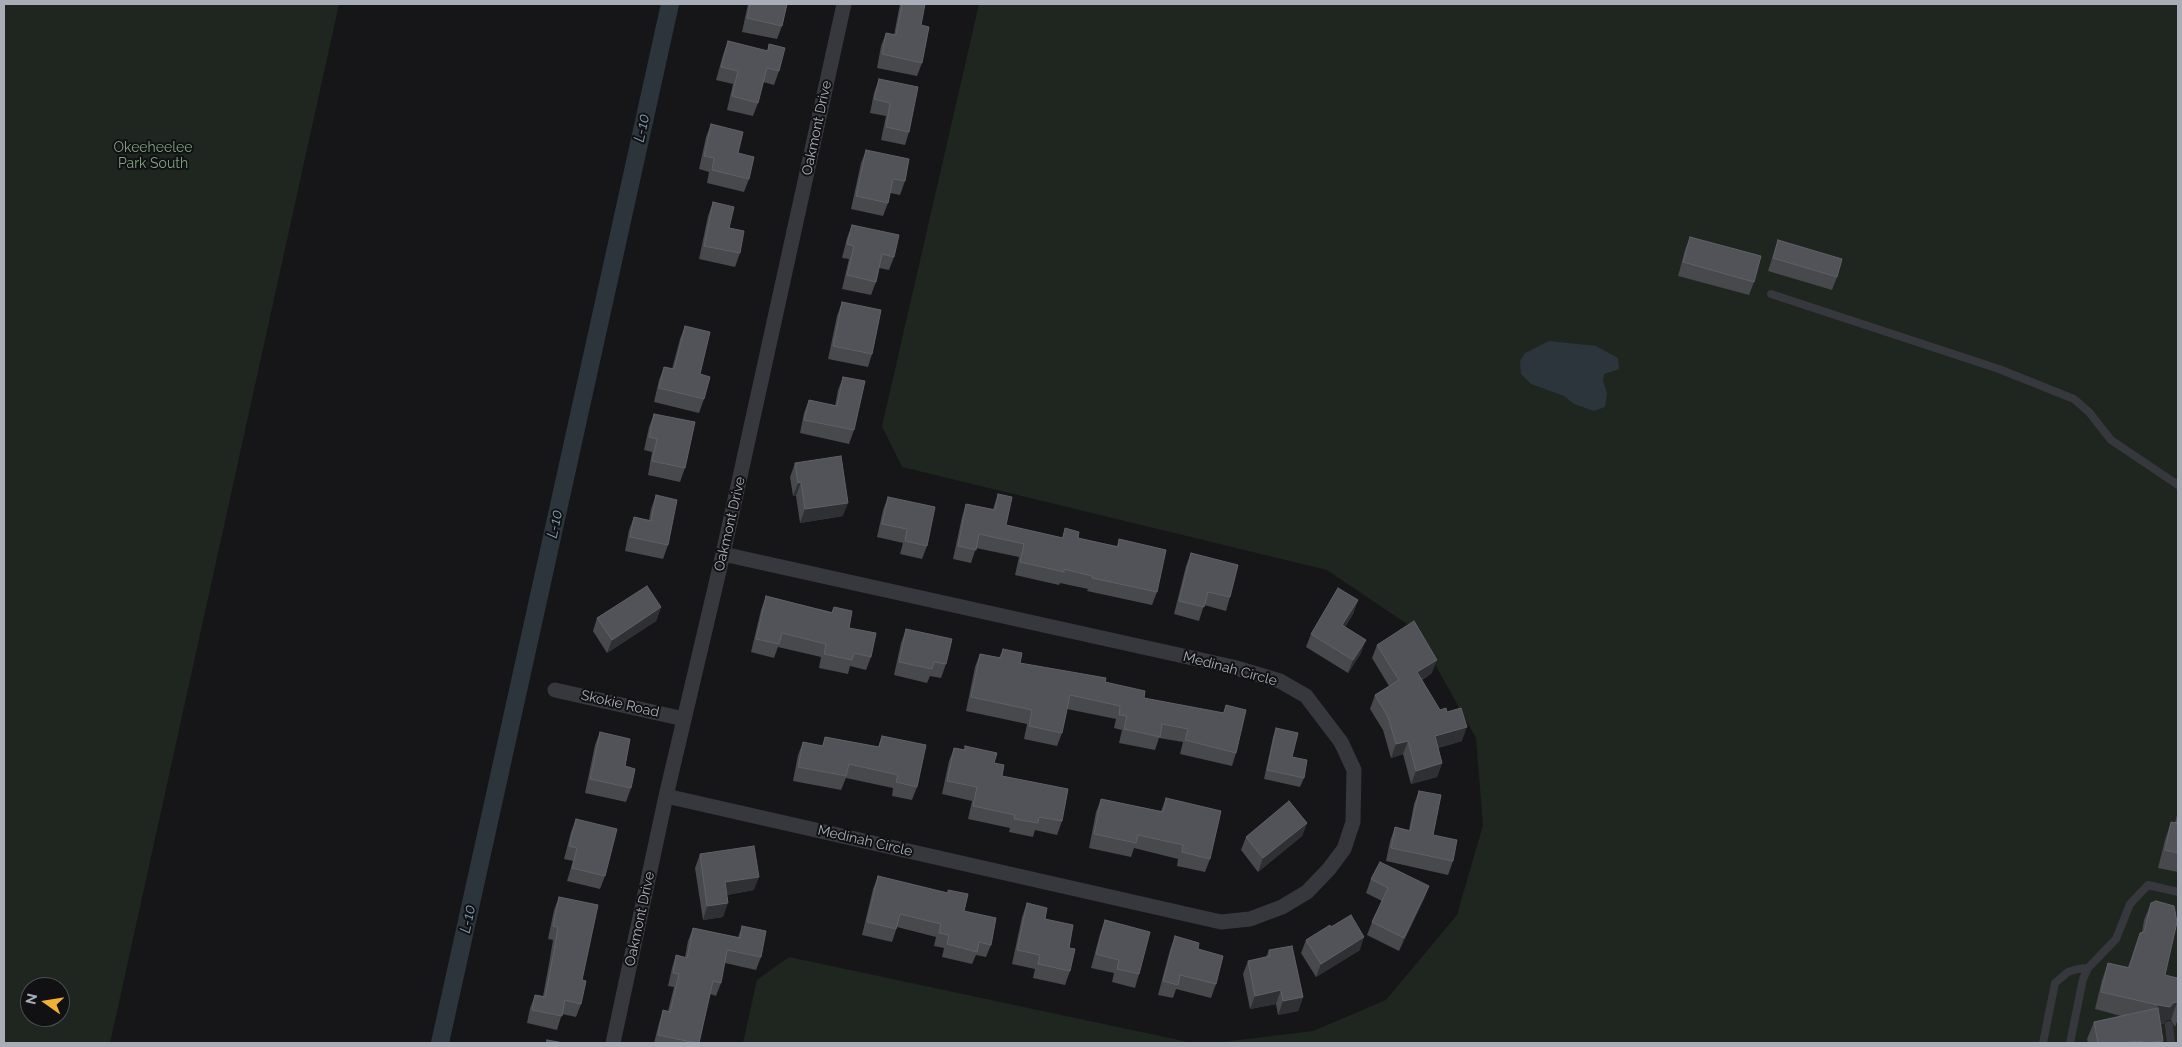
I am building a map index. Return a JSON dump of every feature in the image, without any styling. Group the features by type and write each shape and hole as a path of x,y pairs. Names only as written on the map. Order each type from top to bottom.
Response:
{"street":[{"name":"Oakmont Drive","path":"613,1043 666,796 724,554 844,4"},
{"name":"Medinah Circle","path":"666,796 1221,922 1250,919 1282,907 1307,892 1329,869 1344,848 1353,822 1354,770 1341,742 1306,696 1280,681 1223,665 724,554"},
{"name":"Skokie Road","path":"555,690 684,719"}],"lane":[{"path":"1771,294 1999,369 2074,398 2089,412 2111,440 2178,485"},
{"path":"2070,1043 2083,979 2088,968 2116,939 2130,904 2148,884 2178,892"},
{"path":"2043,1043 2055,983 2068,972 2078,968 2088,968"},
{"path":"2169,1026 2171,1043"}],"green space":[{"name":"Okeeheelee Park South","path":"4,4 339,4 110,1043 4,1043"},
{"path":"979,4 2178,4 2178,1043 1214,1043 1313,1031 1386,1000 1457,915 1483,825 1476,738 1416,630 1327,570 902,467 882,426"},
{"path":"789,957 1193,1043 743,1043 757,980"}],"shaded area":[{"path":"1549,341 1596,346 1618,358 1619,369 1604,374 1603,381 1607,393 1605,407 1594,411 1574,404 1564,396 1531,384 1521,374 1520,361 1525,353"}],"building":[{"path":"750,4 787,4 782,26 747,18"},
{"path":"902,4 925,4 921,25 929,27 922,63 882,54 886,33 896,35"},
{"path":"728,41 768,51 769,44 785,48 779,71 767,68 758,103 732,96 738,71 721,67"},
{"path":"879,79 918,87 909,132 886,127 890,103 874,99"},
{"path":"711,124 743,132 738,153 754,157 749,179 712,170 714,158 704,156"},
{"path":"866,150 909,159 905,181 893,179 888,203 856,196"},
{"path":"713,202 734,207 729,228 744,231 740,253 704,246"},
{"path":"852,225 899,235 894,257 882,254 876,282 847,275 854,246 847,244"},
{"path":"1690,237 1761,256 1754,282 1683,262"},
{"path":"1778,240 1842,259 1837,277 1773,258"},
{"path":"842,302 881,310 872,354 833,346"},
{"path":"685,326 710,332 700,374 710,377 704,399 659,388 664,367 674,369"},
{"path":"843,377 865,381 854,430 804,420 809,400 837,406"},
{"path":"654,414 695,422 685,468 652,461 657,439 649,437"},
{"path":"841,456 848,503 805,509 801,482 798,483 795,463"},
{"path":"998,494 1012,497 1006,525 1063,538 1065,528 1079,532 1078,538 1118,547 1119,539 1166,550 1157,592 1092,578 1092,576 1064,569 1064,572 1020,562 1024,544 979,534 976,550 958,546 966,504 995,510"},
{"path":"656,495 677,500 668,545 630,537 634,517 651,521"},
{"path":"888,497 935,507 927,546 905,541 907,529 882,524"},
{"path":"1191,553 1238,565 1230,597 1208,592 1204,607 1179,601"},
{"path":"647,586 661,607 612,640 597,618"},
{"path":"1338,588 1358,600 1342,625 1366,640 1353,660 1311,634"},
{"path":"766,596 832,613 834,607 852,611 849,628 876,633 871,657 854,653 852,660 824,654 826,644 782,633 779,644 756,639"},
{"path":"1414,621 1437,660 1417,672 1440,710 1446,708 1447,712 1461,708 1467,727 1435,736 1442,763 1416,771 1408,741 1396,744 1388,717 1375,695 1399,680 1377,645"},
{"path":"906,629 952,639 946,664 934,662 932,669 899,662"},
{"path":"1003,649 1022,653 1020,663 1106,678 1105,682 1145,691 1144,698 1224,713 1226,705 1246,710 1236,753 1185,740 1188,729 1162,724 1160,737 1124,729 1127,716 1119,715 1120,706 1070,695 1062,733 1029,726 1032,710 971,697 980,654 1001,658"},
{"path":"1276,728 1298,733 1292,757 1307,760 1304,778 1267,770"},
{"path":"600,732 630,739 625,766 635,769 631,788 590,779"},
{"path":"882,736 926,745 917,787 896,782 898,775 849,764 846,776 798,767 803,742 823,746 825,737 879,747"},
{"path":"965,746 997,753 994,763 1004,765 1002,776 1068,789 1062,821 1039,817 1038,823 1014,819 1015,815 973,806 977,787 947,781 954,748 965,750"},
{"path":"1419,791 1441,795 1433,835 1457,840 1453,861 1391,848 1395,827 1410,831"},
{"path":"1166,798 1221,811 1210,859 1182,852 1183,845 1138,835 1136,843 1094,834 1101,799 1163,812"},
{"path":"1289,801 1307,823 1263,858 1246,837"},
{"path":"2178,817 2178,853 2165,850 2171,822 2177,823"},
{"path":"576,819 617,829 605,876 572,868 577,848 569,846"},
{"path":"754,846 759,877 725,882 728,903 707,906 700,854"},
{"path":"1380,862 1429,886 1404,938 1372,922 1388,888 1371,879"},
{"path":"878,876 948,893 948,890 968,894 964,911 996,918 991,945 979,942 977,952 947,944 949,935 939,933 941,924 900,914 896,929 867,922"},
{"path":"559,897 598,905 582,980 586,981 581,1004 565,1000 562,1016 532,1010 535,995 545,997 558,927 553,926"},
{"path":"2156,901 2174,906 2177,922 2165,975 2177,978 2178,980 2178,1004 2177,1002 2173,1003 2170,1007 2101,992 2108,963 2129,968 2140,933 2144,932 2151,903"},
{"path":"1027,903 1047,908 1045,919 1073,925 1069,948 1075,949 1070,971 1038,964 1040,955 1017,950"},
{"path":"1351,915 1364,937 1321,964 1306,940"},
{"path":"1105,920 1150,932 1139,974 1117,969 1119,960 1096,954"},
{"path":"742,926 766,931 761,957 727,950 721,983 713,981 699,1043 658,1035 663,1010 670,1012 679,974 673,973 676,955 687,958 693,928 740,938"},
{"path":"1175,936 1199,943 1198,949 1223,956 1216,984 1180,975 1178,985 1163,981"},
{"path":"1292,946 1303,997 1283,1001 1281,990 1255,996 1248,961 1270,956 1269,950"},
{"path":"2158,1008 2163,1041 2152,1043 2137,1041 2098,1043 2094,1022"},
{"path":"547,1040 564,1043 546,1043"}],"waterway":[{"name":"L-10","path":"440,1043 670,4"}]}
